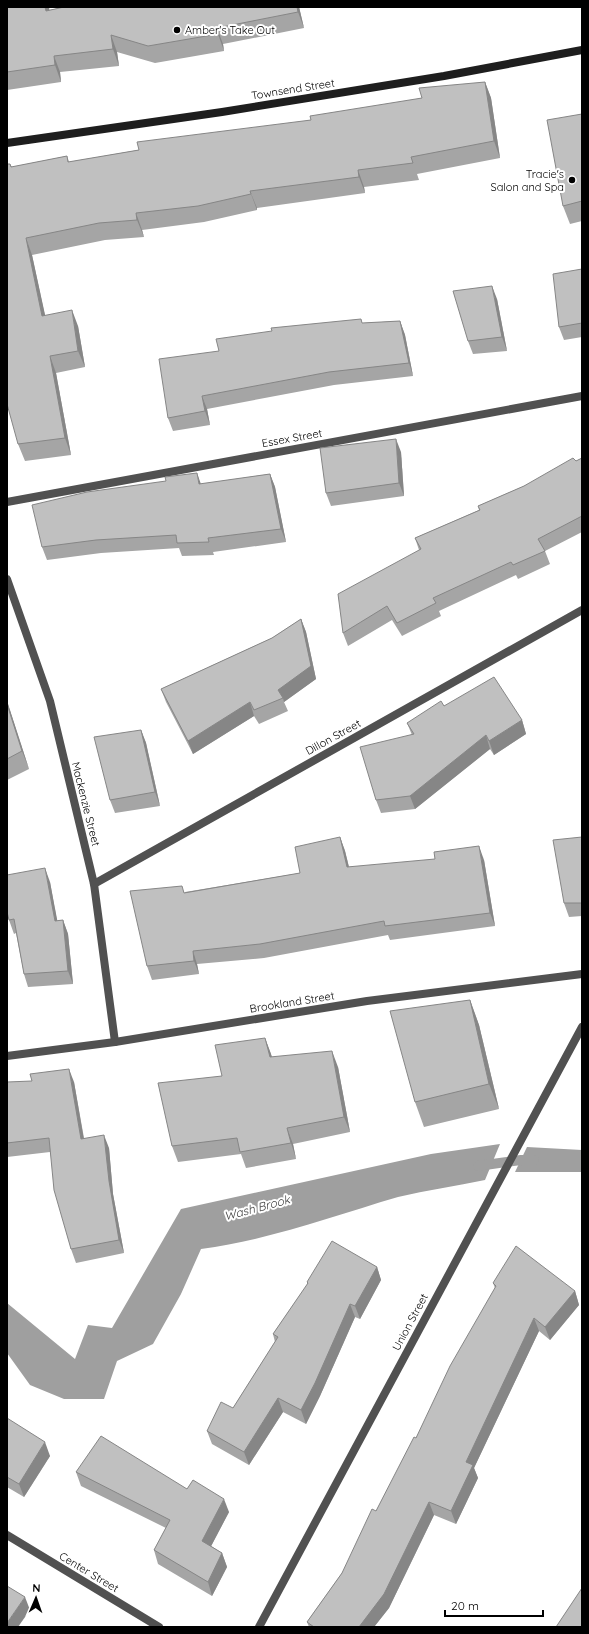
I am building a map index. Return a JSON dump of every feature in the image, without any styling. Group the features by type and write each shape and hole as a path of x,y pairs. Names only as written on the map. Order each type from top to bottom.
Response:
{"main road":[{"name":"Townsend Street","path":"7,142 222,112 444,76 582,50"}],"street":[{"name":"Essex Street","path":"7,502 582,396"},
{"name":"Mackenzie Street","path":"7,579 50,701 94,884 115,1042"},
{"name":"Dillon Street","path":"94,884 582,610"},
{"name":"Brookland Street","path":"7,1056 115,1042 367,1001 582,974"},
{"name":"Union Street","path":"259,1627 582,1027"},
{"name":"Center Street","path":"7,1535 159,1627"}],"water":[{"path":"500,1144 485,1180 398,1197 276,1234 201,1249 181,1294 153,1344 117,1361 104,1399 64,1399 30,1385 7,1353 7,1303 75,1359 88,1325 112,1328 181,1209 431,1154"},
{"path":"527,1147 582,1150 582,1172 515,1172"}],"building":[{"path":"7,7 45,7 46,11 64,7 297,7 298,12 217,28 218,34 148,46 111,35 113,49 54,56 55,65 7,72"},
{"path":"485,82 494,141 411,157 413,163 358,170 359,177 250,191 251,194 198,206 136,213 137,220 99,223 26,238 42,316 72,310 78,351 50,356 65,438 18,444 7,404 7,164 10,164 11,167 67,156 68,162 139,150 137,142 311,120 310,116 422,98 419,88"},
{"name":"Tracie's Salon and Spa","path":"582,114 582,201 563,206 547,120"},
{"path":"582,269 582,323 559,327 553,274"},
{"path":"492,286 502,337 468,341 453,291"},
{"path":"361,319 362,323 400,321 409,363 329,372 202,396 205,411 168,418 159,359 219,351 216,339 272,331 271,328"},
{"path":"396,439 399,483 326,493 320,448"},
{"path":"573,458 576,461 582,458 582,516 538,539 545,551 513,565 511,562 433,598 436,603 397,623 387,606 343,633 338,594 421,549 415,538 480,510 478,506 524,486"},
{"path":"197,473 199,484 270,474 281,529 208,538 209,542 177,543 176,535 96,540 42,547 32,505 87,492 166,481 165,477"},
{"path":"301,619 311,666 278,690 283,698 254,710 250,702 188,741 161,689 272,638"},
{"path":"494,677 522,720 489,741 486,735 410,796 376,800 360,747 414,734 407,723 441,701 444,706"},
{"path":"7,704 22,751 7,759"},
{"path":"141,730 155,792 110,800 94,737"},
{"path":"340,837 347,867 435,859 434,852 479,846 490,913 385,926 384,921 260,944 193,951 194,961 147,966 130,891 182,886 184,893 300,873 295,847"},
{"path":"582,837 582,903 564,903 553,840"},
{"path":"45,868 55,921 63,920 68,971 24,974 14,919 9,920 7,912 7,875"},
{"path":"470,1000 489,1084 415,1102 390,1011"},
{"path":"265,1038 270,1057 332,1051 344,1117 287,1128 291,1143 240,1152 237,1138 172,1146 158,1083 222,1076 215,1045"},
{"path":"69,1069 81,1139 104,1135 109,1181 119,1240 71,1249 54,1190 49,1138 7,1143 7,1082 32,1081 30,1074"},
{"path":"332,1241 377,1267 355,1306 350,1304 315,1383 301,1410 278,1398 244,1452 207,1431 221,1402 233,1408 278,1337 273,1334 308,1283 307,1282"},
{"path":"516,1246 575,1291 545,1327 534,1318 466,1462 473,1465 451,1511 429,1502 384,1594 359,1627 314,1627 307,1622 342,1573 372,1509 376,1511 414,1437 416,1438 450,1366 496,1286 493,1283"},
{"path":"7,1418 45,1442 19,1484 7,1477"},
{"path":"101,1436 187,1489 193,1480 224,1499 202,1541 222,1553 208,1582 154,1550 170,1520 76,1472"},
{"path":"7,1586 25,1597 7,1623"},
{"path":"582,1588 582,1627 556,1627"}],"waterway":[{"name":"Wash Brook","path":"478,1166 521,1160 534,1160"}],"place":[{"name":"Amber's Take Out","path":"177,30"},
{"name":"Tracie's Salon and Spa","path":"572,180"}]}
